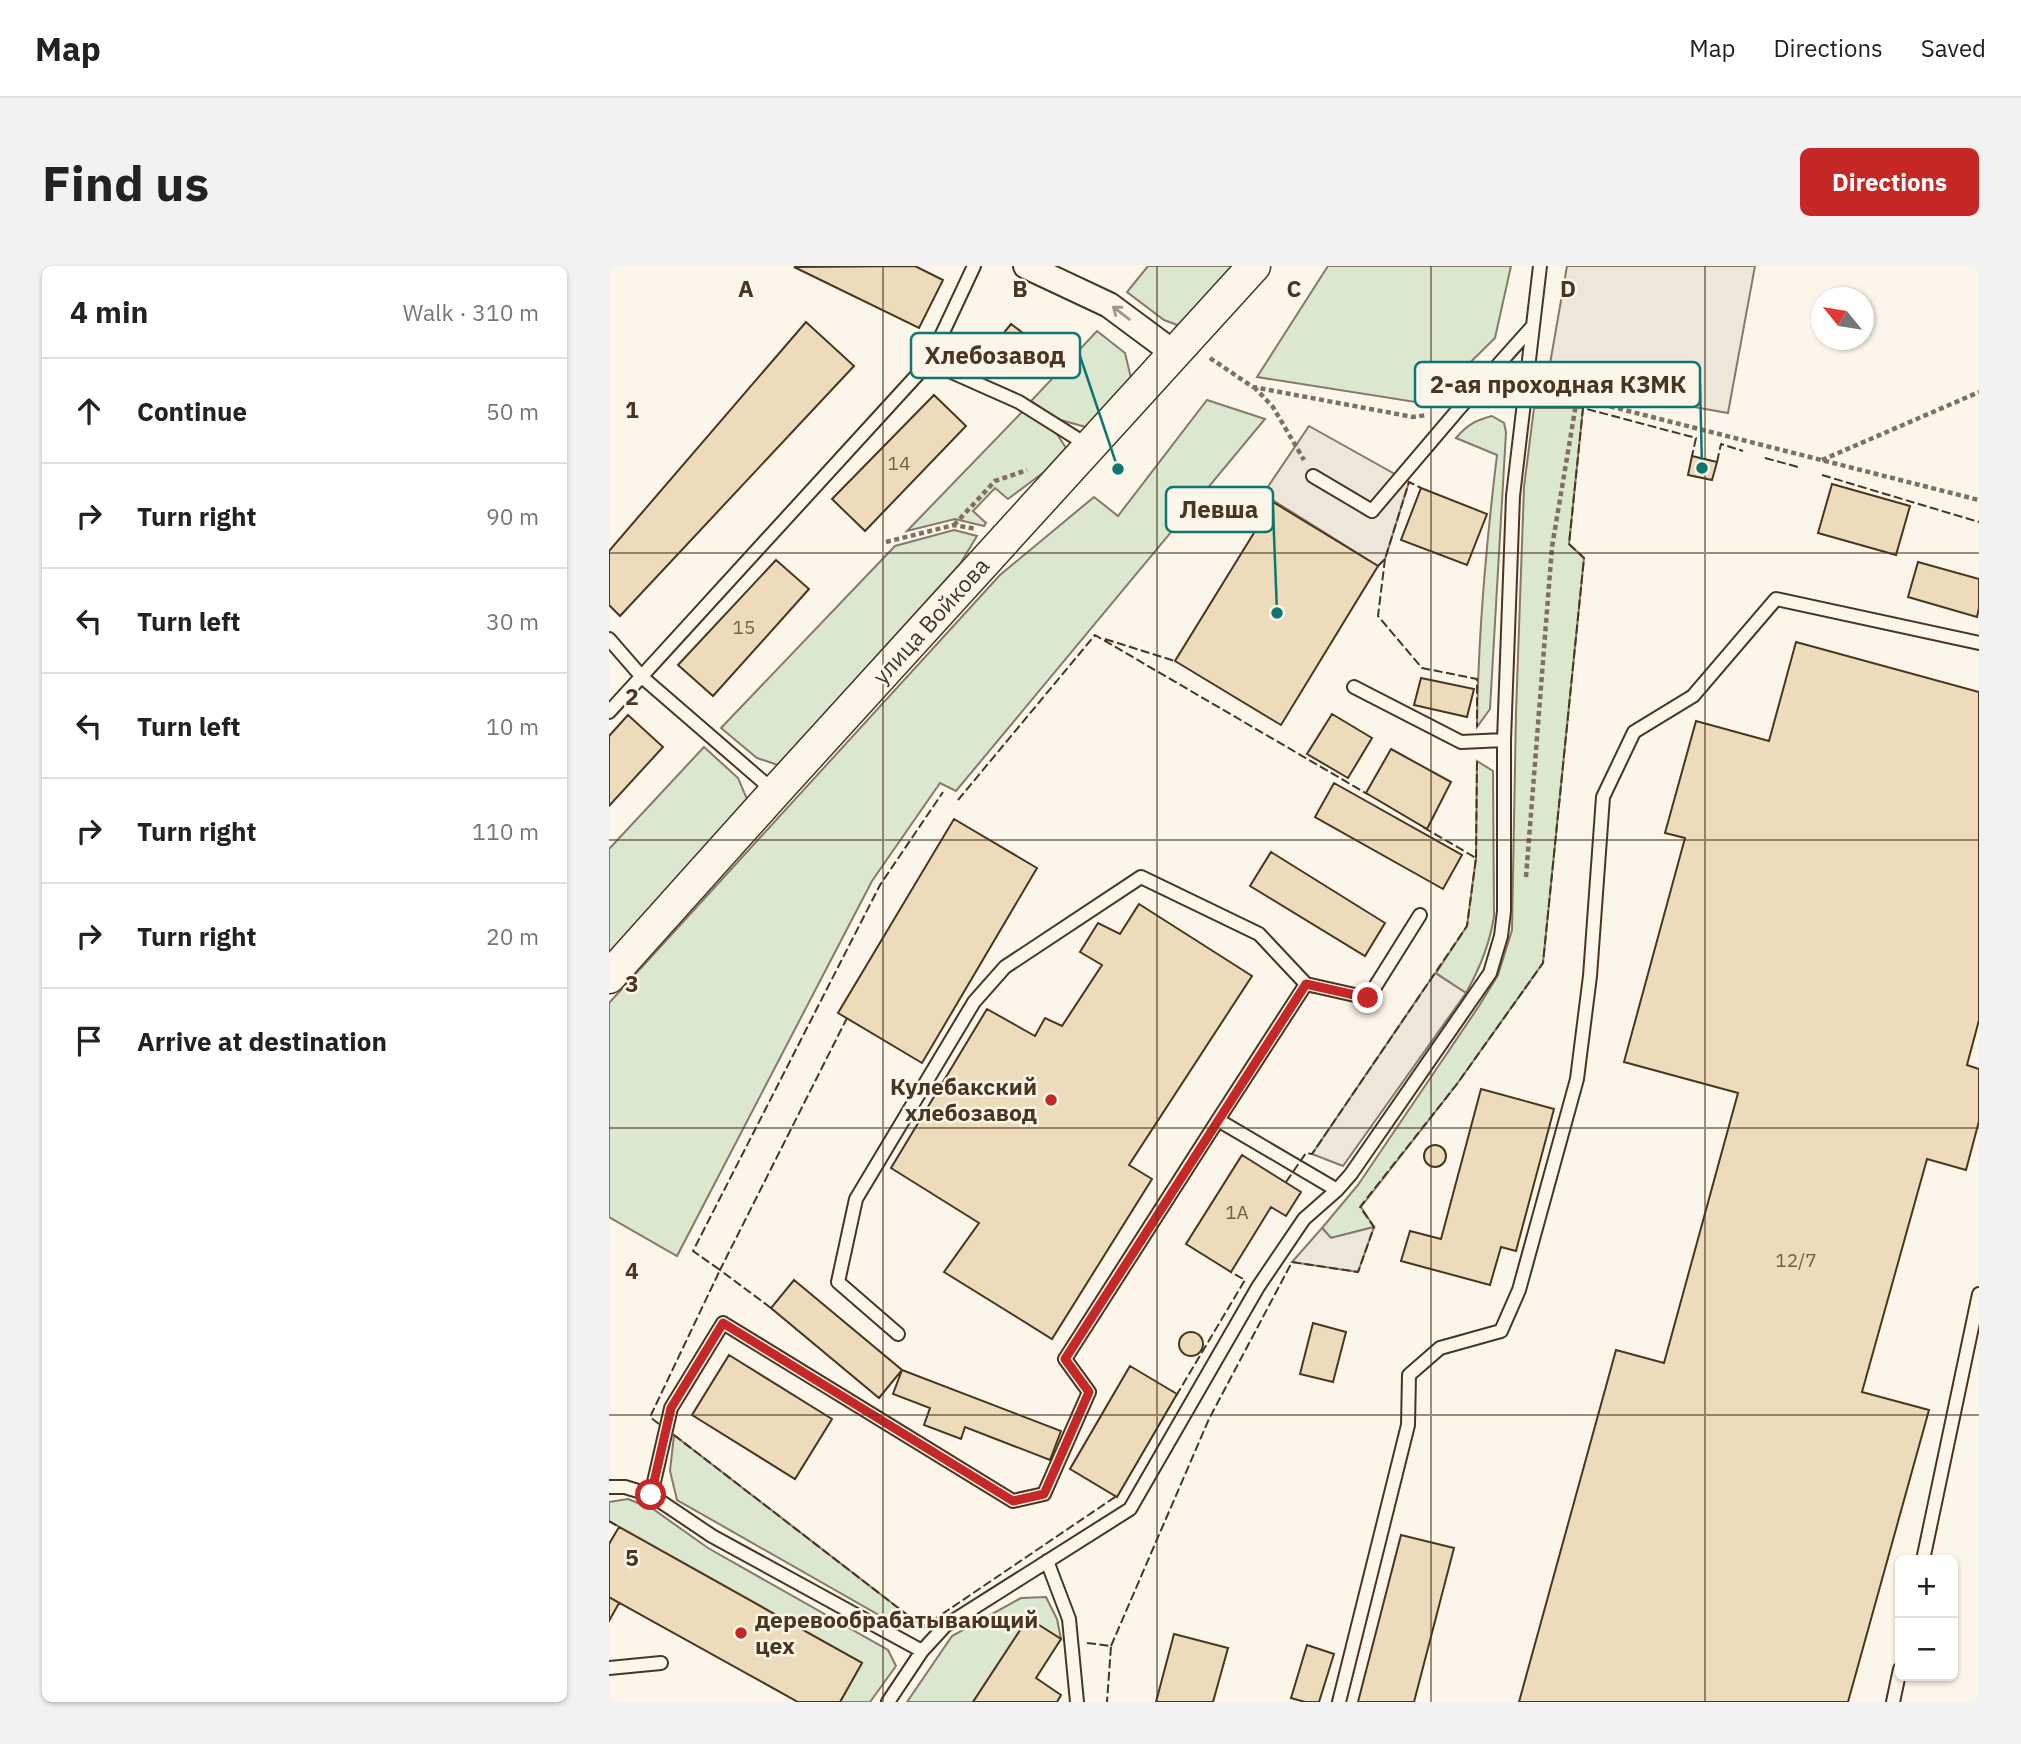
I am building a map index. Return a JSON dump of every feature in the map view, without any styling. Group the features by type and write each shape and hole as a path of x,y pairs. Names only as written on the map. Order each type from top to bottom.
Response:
{"street":[{"path":"1026,266 1109,304 1175,354"},
{"name":"улица Войкова","path":"609,977 1255,266"}],"lane":[{"path":"609,712 929,362 974,266"},
{"path":"888,1702 922,1651 945,1626 1130,1509 1258,1287 1304,1219 1351,1174 1490,973 1501,936 1504,911 1504,740 1513,496 1540,266"},
{"path":"1313,476 1372,511 1531,328"},
{"path":"929,362 1019,401 1090,447"},
{"path":"1339,1702 1408,1425 1409,1375 1440,1348 1501,1331 1519,1290 1577,1079 1590,976 1603,797 1634,732 1693,696 1776,599 1979,643"},
{"path":"609,639 642,677 775,792"},
{"path":"1354,687 1461,742 1504,740"},
{"path":"898,1334 838,1282 856,1199 974,1002 1005,967 1141,877 1259,934 1306,984 1368,998 1420,915"},
{"path":"651,1495 671,1408 723,1323 1013,1501 1044,1494 1089,1392 1065,1359 1306,984"},
{"path":"1218,1119 1337,1190"},
{"path":"1924,1555 1979,1294"},
{"path":"609,1487 625,1487 651,1495 712,1536 922,1651"},
{"path":"1047,1562 1069,1619 1077,1702"},
{"path":"609,1668 661,1663"},
{"path":"1893,1702 1897,1681"}],"path":[{"path":"1253,387 1273,407 1313,476"},
{"path":"1979,392 1821,460 1979,500"},
{"path":"886,542 954,525 995,481 1031,468"}],"green space":[{"path":"1148,266 1234,266 1180,326 1164,320 1127,292"},
{"path":"1328,266 1511,266 1495,338 1428,404 1257,377"},
{"path":"1097,331 1125,353 1131,378 1086,427 1057,419 1031,401"},
{"path":"1207,400 1265,419 956,791 940,783 872,881 677,1256 609,1217 609,1003 1000,575 1094,497 1118,516"},
{"path":"1534,408 1583,408 1569,544 1584,558 1543,963 1457,1084 1361,1207 1374,1227 1331,1238 1322,1228 1358,1185 1479,1006 1498,975 1512,930 1524,487"},
{"path":"1023,411 1053,428 1066,448 1044,472 1008,499 995,488 973,511 986,523 984,526 955,519 907,531"},
{"path":"1492,416 1504,423 1506,432 1490,709 1477,727 1483,591 1497,455 1456,438 1472,424"},
{"path":"954,530 977,536 960,564 778,765 757,758 721,728 895,546"},
{"path":"704,747 738,778 747,799 609,954 609,849"},
{"path":"1477,761 1493,771 1494,916 1484,956 1466,993 1436,973 1467,926 1476,858"},
{"path":"674,1435 923,1627 893,1623 677,1500 670,1471"},
{"path":"628,1499 653,1509 708,1548 888,1650 896,1666 870,1702 840,1702 862,1663 609,1521 609,1502"},
{"path":"1046,1597 1057,1619 1061,1639 1028,1618 973,1702 907,1702 952,1636 1021,1598"}],"shaded area":[{"path":"1567,266 1755,266 1728,413 1547,381"},
{"path":"1309,426 1409,482 1385,559 1378,566 1263,494"},
{"path":"1435,973 1466,993 1343,1166 1312,1154"},
{"path":"1374,1227 1358,1272 1292,1262 1322,1228 1331,1238"}],"building":[{"path":"915,266 943,280 919,328 794,267"},
{"path":"806,322 854,366 620,616 609,605 609,551"},
{"path":"1011,324 1035,342 1019,364 994,345"},
{"path":"934,395 966,426 865,531 832,499"},
{"path":"1692,456 1717,462 1712,480 1688,475"},
{"path":"1832,484 1910,506 1896,555 1818,533"},
{"path":"1421,488 1487,514 1467,565 1401,540"},
{"path":"1273,502 1378,566 1281,725 1175,661"},
{"path":"776,560 809,589 713,696 678,665"},
{"path":"1918,562 1979,579 1977,617 1908,597"},
{"path":"1796,642 1979,692 1979,1020 1967,1065 1979,1069 1979,1121 1966,1170 1927,1159 1862,1392 1929,1410 1848,1702 1519,1702 1616,1350 1664,1363 1738,1093 1624,1062 1685,838 1665,833 1696,721 1769,741"},
{"path":"1421,678 1474,689 1467,717 1414,705"},
{"path":"1332,714 1372,738 1348,778 1307,754"},
{"path":"628,715 663,747 609,806 609,736"},
{"path":"1391,749 1451,782 1427,829 1366,793"},
{"path":"1334,783 1462,855 1443,889 1315,817"},
{"path":"954,819 1037,868 922,1063 838,1013"},
{"path":"1271,852 1385,923 1365,956 1250,886"},
{"name":"Кулебакский хлебозавод","path":"1139,904 1252,976 1129,1165 1152,1179 1052,1339 944,1272 979,1223 891,1168 987,1009 1035,1036 1045,1018 1062,1026 1102,965 1080,952 1098,923 1120,934"},
{"path":"1481,1089 1554,1109 1516,1251 1501,1247 1490,1285 1401,1261 1410,1231 1441,1239"},
{"path":"1435,1145 1443,1148 1446,1156 1443,1164 1435,1167 1427,1164 1424,1156 1427,1148"},
{"path":"1242,1155 1301,1192 1286,1216 1271,1207 1231,1272 1186,1244"},
{"path":"794,1280 902,1370 879,1398 771,1308"},
{"path":"1313,1323 1346,1332 1333,1382 1300,1374"},
{"path":"1191,1332 1202,1339 1203,1344 1196,1355 1191,1356 1180,1349 1179,1344 1186,1333"},
{"path":"729,1355 832,1419 795,1479 692,1415"},
{"path":"1130,1366 1177,1394 1117,1497 1070,1469"},
{"path":"902,1370 1061,1431 1050,1460 965,1427 961,1439 924,1425 930,1408 893,1394"},
{"name":"деревообрабатывающий цех","path":"619,1527 862,1663 840,1702 798,1702 609,1597 609,1544"},
{"path":"1401,1535 1454,1548 1414,1702 1358,1702"},
{"path":"609,1597 619,1603 609,1621"},
{"path":"1028,1618 1061,1639 1036,1678 1061,1695 1057,1702 973,1702"},
{"path":"1174,1634 1228,1648 1213,1702 1156,1702"},
{"path":"1307,1645 1334,1654 1319,1702 1291,1698"}],"fence":[{"path":"1111,1646 1209,1419 1292,1262 1358,1272 1374,1227 1360,1207 1457,1084 1543,963 1584,558 1569,544 1583,408 1696,438 1692,456"},
{"path":"1717,462 1721,444 1743,451"},
{"path":"1765,458 1798,467"},
{"path":"1822,475 1979,522"},
{"path":"1378,566 1385,559 1409,482 1421,488"},
{"path":"1385,559 1378,616 1422,668 1477,679 1477,727"},
{"path":"958,800 1095,635 1369,795"},
{"path":"1105,639 1175,661"},
{"path":"1476,858 1477,761"},
{"path":"659,1424 650,1417 720,1270 693,1251 880,885 943,792"},
{"path":"1286,1182 1306,1153 1312,1154 1467,926 1476,858 1423,827"},
{"path":"771,1308 720,1270 847,1018"},
{"path":"1176,1396 1245,1280 1231,1272"},
{"path":"674,1435 923,1627 1118,1495"},
{"path":"609,1521 619,1527"},
{"path":"1087,1643 1111,1646 1107,1702"}],"place":[{"name":"2-ая проходная КЗМК","path":"1702,468"},
{"name":"Хлебозавод","path":"1118,469"},
{"name":"Левша","path":"1277,613"},
{"name":"Кулебакский хлебозавод","path":"1051,1100"},
{"name":"деревообрабатывающий цех","path":"741,1633"}],"route":[{"path":"651,1495 671,1408 723,1323 1013,1501 1044,1494 1089,1392 1065,1359 1306,984 1368,998"}]}
